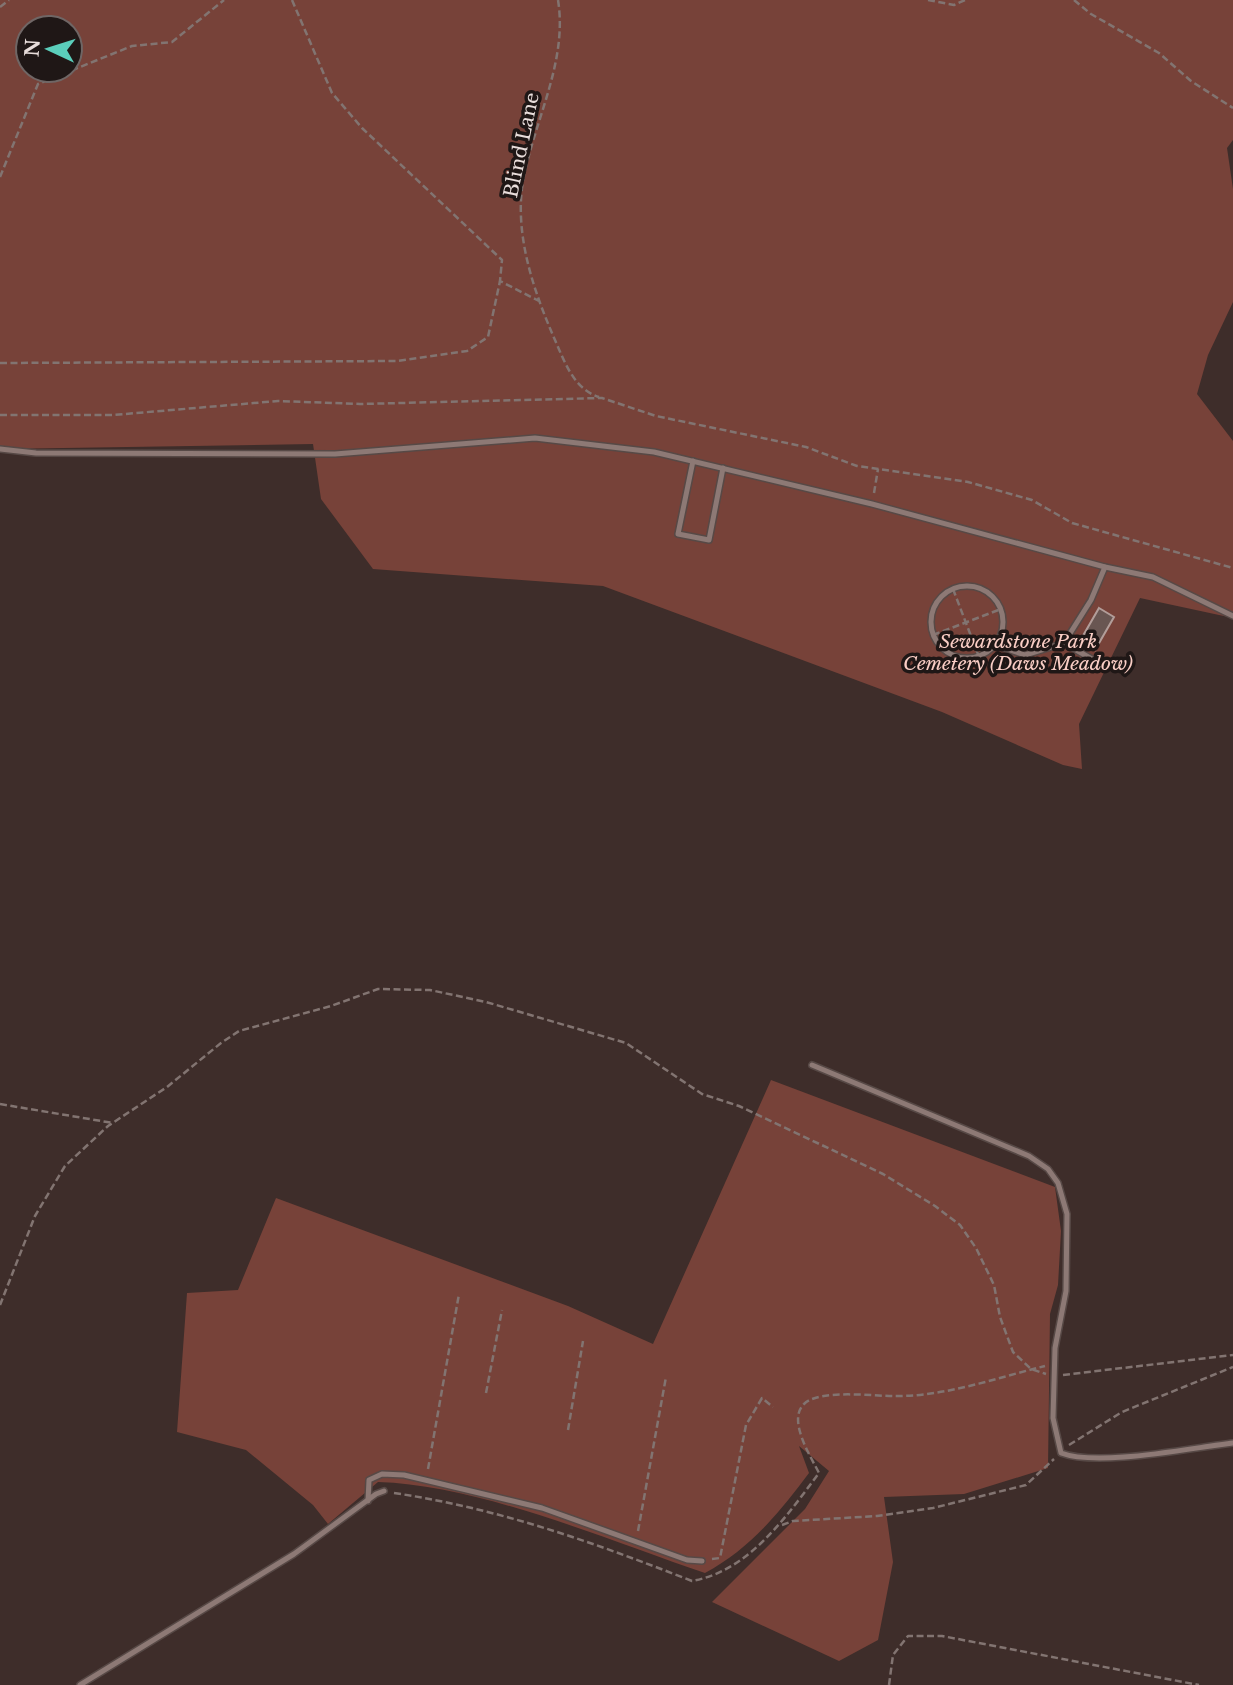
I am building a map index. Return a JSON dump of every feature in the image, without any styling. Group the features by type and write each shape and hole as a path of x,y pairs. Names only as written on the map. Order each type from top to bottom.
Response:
{"lane":[{"path":"0,449 36,453 335,454 535,438 654,452 872,503 1105,567 1153,577 1233,616"},
{"path":"693,461 678,534 709,540 723,468"},
{"path":"995,645 1025,655 1064,643 1091,600 1105,567"},
{"path":"972,586 984,590 1001,609 1003,629 995,645 979,657 957,658 946,653 933,635 930,620 933,608 940,597 953,589 972,586"},
{"path":"1064,643 1097,662"},
{"path":"811,1065 1029,1156 1048,1169 1058,1183 1067,1214 1066,1291 1054,1377 1054,1418 1060,1453 1073,1458 1137,1455 1233,1443"},
{"path":"368,1501 369,1480 382,1474 404,1475 541,1508 687,1560 702,1561"},
{"path":"80,1685 294,1554 384,1491"}],"path":[{"path":"0,7 9,0"},
{"path":"0,177 38,84 132,46 172,42 224,0"},
{"path":"0,363 398,361 467,351 488,337 502,260 362,128 332,93 292,0"},
{"name":"Blind Lane","path":"558,0 561,39 523,182 521,215 524,249 539,301 566,366 590,394 602,398"},
{"path":"928,0 954,5 965,0"},
{"path":"1074,0 1091,14 1159,53 1191,81 1233,108"},
{"path":"500,281 539,301"},
{"path":"872,503 878,469"},
{"path":"953,589 979,657"},
{"path":"933,635 1001,609"},
{"path":"0,1305 35,1216 65,1166 113,1123 239,1031 331,1006 378,989 430,990 486,1002 626,1043 702,1094 739,1106 883,1174 935,1206 960,1225 976,1248 994,1285 1000,1317 1013,1352 1031,1369 1054,1377 1233,1355"},
{"path":"0,1104 113,1123"},
{"path":"428,1469 459,1294"},
{"path":"486,1394 502,1310"},
{"path":"568,1430 583,1341"},
{"path":"384,1491 462,1503 510,1516 692,1581 728,1571 779,1526 819,1473 800,1428 798,1416 803,1404 820,1396 902,1396 937,1393 1055,1363"},
{"path":"1066,1446 1122,1412 1233,1367"},
{"path":"638,1531 666,1377"},
{"path":"702,1561 720,1558 746,1425 762,1398 773,1407"},
{"path":"779,1526 793,1521 877,1516 946,1505 1026,1485 1052,1461"},
{"path":"725,1499 732,1501"},
{"path":"889,1685 893,1655 908,1636 942,1636 1199,1685"}],"green space":[{"name":"Sewardstone Park Cemetery (Daws Meadow)","path":"0,0 1233,0 1233,140 1227,148 1233,189 1233,302 1208,355 1197,394 1233,441 1233,618 1140,598 1079,724 1082,769 1063,765 942,712 603,586 373,569 321,499 313,444 0,449"},
{"path":"771,1080 1055,1187 1061,1231 1058,1285 1050,1314 1048,1468 964,1494 884,1497 893,1562 878,1640 839,1661 712,1602 805,1509 829,1471 799,1446 809,1473 775,1516 750,1541 705,1573 543,1516 500,1503 417,1485 378,1482 328,1524 313,1505 246,1450 177,1432 187,1293 238,1290 276,1198 568,1306 653,1344"}],"building":[{"path":"1099,608 1114,617 1095,650 1080,641"}]}
